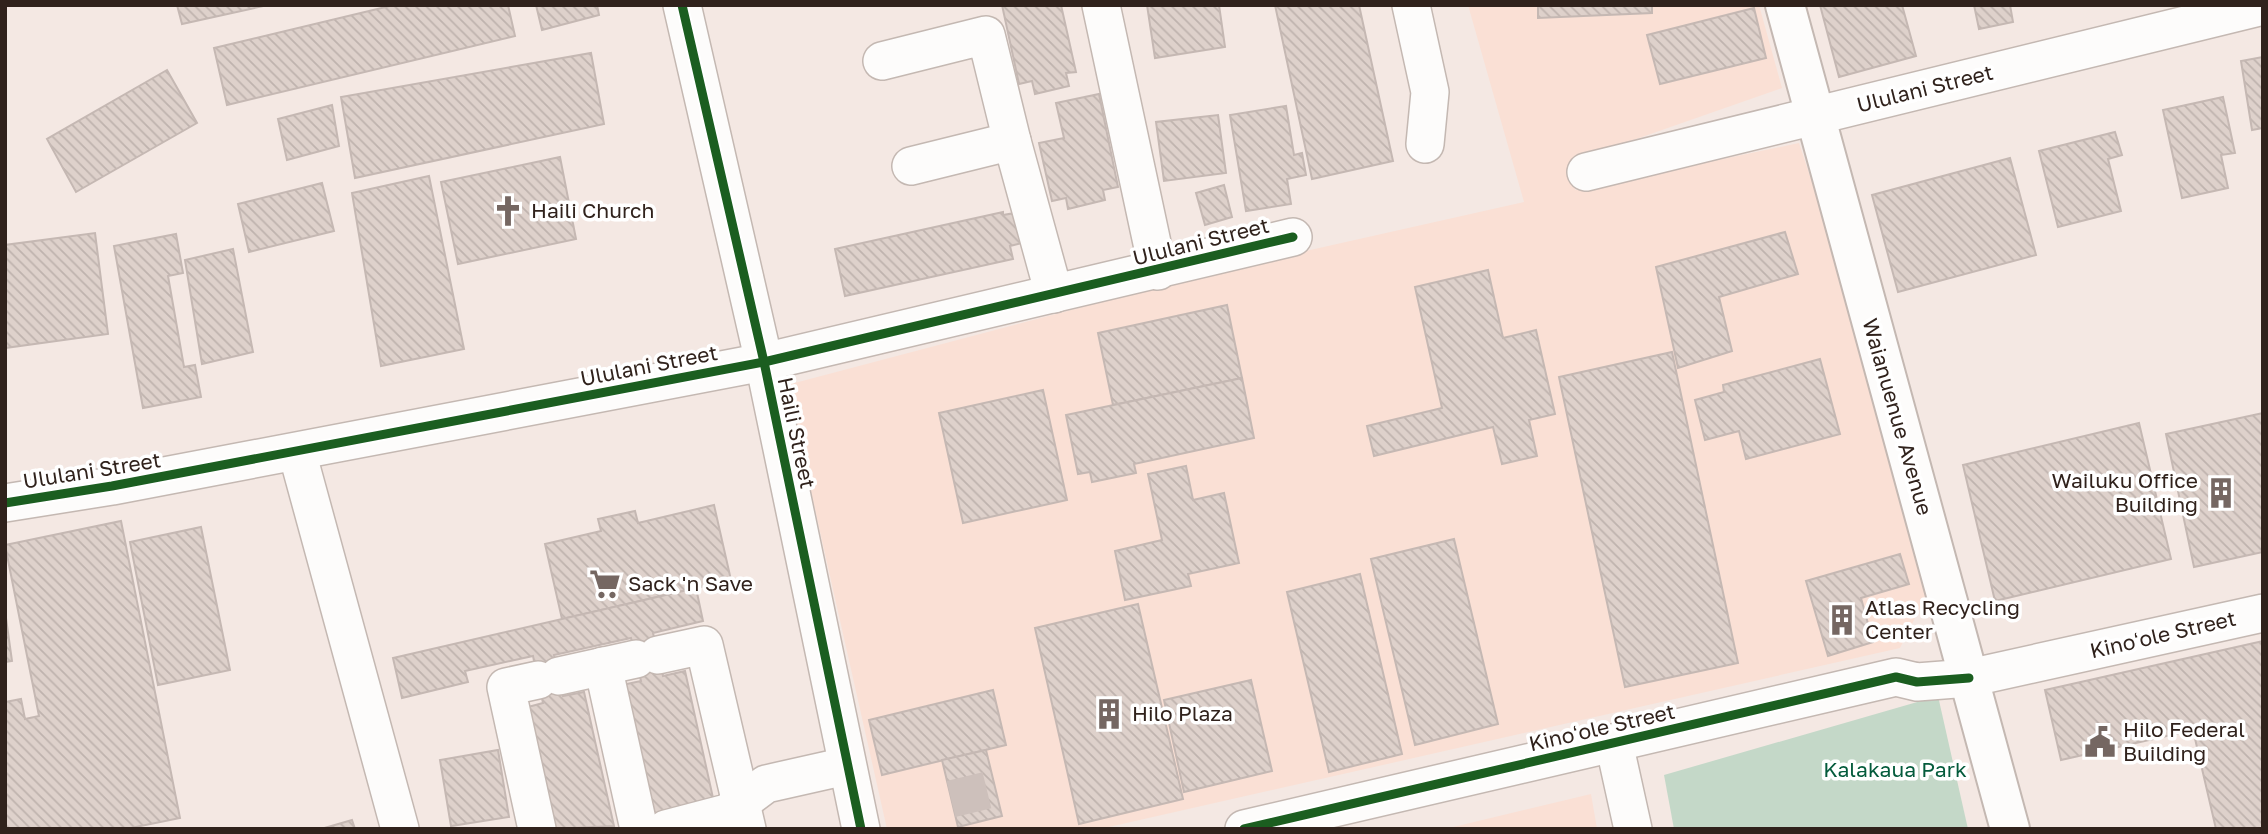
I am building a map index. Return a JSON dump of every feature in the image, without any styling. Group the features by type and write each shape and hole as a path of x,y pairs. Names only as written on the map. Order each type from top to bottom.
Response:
{"main road":[{"name":"Waianuenue Avenue","path":"1785,5 1957,625 2010,829"}],"street":[{"name":"Haili Street","path":"682,5 764,362 861,829"},
{"path":"1101,5 1158,271"},
{"path":"1411,5 1430,92 1425,144"},
{"name":"Ululani Street","path":"1586,172 2263,6"},
{"path":"882,61 986,35 1054,295"},
{"path":"911,166 1012,141"},
{"name":"Ululani Street","path":"5,503 297,452 764,362 1293,237"},
{"path":"297,452 400,829"},
{"name":"Kinoʻole Street","path":"1244,829 1896,677 1917,682 1969,678 2263,613"},
{"path":"537,829 506,687 704,645 745,815"},
{"path":"632,660 639,829"},
{"path":"1614,743 1633,829"},
{"path":"745,815 766,784 846,766"},
{"path":"666,829 727,813 745,815"}],"shaded area":[{"path":"1468,5 1759,5 1782,88 1579,159 1575,190 1799,143 1870,356 1926,596 1900,648 1100,829 887,829 787,385 1230,268 1524,202"},
{"path":"1591,794 1597,829 1445,829"}],"green space":[{"name":"Kalakaua Park","path":"1938,696 1968,829 1674,829 1664,775"}],"building":[{"path":"177,5 268,5 182,24"},
{"path":"394,5 508,5 515,36 227,105 214,48"},
{"path":"536,5 597,5 599,15 542,30"},
{"path":"1002,5 1061,5 1076,72 1066,73 1069,86 1035,94 1032,81 1019,84"},
{"path":"1147,5 1219,5 1225,47 1155,58"},
{"path":"1275,5 1359,5 1393,161 1312,179"},
{"path":"1538,5 1652,5 1652,13 1538,18"},
{"path":"1820,5 1902,5 1916,56 1839,77"},
{"path":"1974,5 2010,5 2013,22 1979,29"},
{"path":"1754,8 1766,58 1660,84 1647,35"},
{"path":"591,53 604,124 355,178 341,97"},
{"path":"2263,57 2263,128 2252,130 2241,61"},
{"path":"167,70 197,123 76,192 47,139"},
{"path":"1099,94 1118,187 1103,190 1105,200 1068,209 1066,198 1052,201 1039,143 1064,138 1056,103"},
{"path":"2223,97 2235,153 2221,155 2228,188 2182,198 2163,110"},
{"path":"332,105 339,146 287,160 278,119"},
{"path":"1286,106 1294,155 1302,153 1306,175 1287,179 1291,204 1246,211 1230,115"},
{"path":"1218,115 1226,173 1164,181 1156,122"},
{"path":"2115,132 2122,155 2108,159 2121,211 2058,227 2039,151"},
{"name":"Haili Church","path":"560,157 576,239 458,264 441,182"},
{"path":"2010,158 2036,255 1898,292 1872,195"},
{"path":"429,176 464,349 381,366 352,193"},
{"path":"322,183 334,231 249,252 238,204"},
{"path":"1224,185 1232,217 1205,225 1196,193"},
{"path":"1003,212 1003,215 1015,213 1022,243 1010,246 1013,259 845,296 835,249"},
{"path":"1785,232 1798,274 1719,297 1732,351 1678,368 1656,267"},
{"path":"95,233 108,334 5,348 5,245"},
{"path":"176,234 183,273 168,276 184,367 195,365 201,397 143,408 114,246"},
{"path":"233,249 253,352 202,364 185,260"},
{"path":"1488,270 1503,338 1536,330 1555,414 1529,420 1537,456 1502,464 1493,427 1374,456 1367,426 1442,408 1415,287"},
{"path":"1227,305 1242,378 1113,405 1098,333"},
{"path":"1672,352 1738,663 1625,687 1559,377"},
{"path":"1820,359 1840,434 1746,459 1739,431 1705,440 1695,400 1724,392 1723,385"},
{"path":"1242,378 1254,438 1134,464 1136,473 1092,482 1090,472 1078,474 1066,415"},
{"path":"1043,390 1067,500 963,523 939,413"},
{"name":"Wailuku Office Building","path":"2263,413 2263,552 2194,567 2166,434"},
{"path":"2139,423 2171,559 1995,601 1963,465"},
{"path":"1186,466 1193,500 1224,493 1239,563 1188,574 1191,586 1125,600 1115,551 1162,540 1148,474"},
{"path":"714,505 731,580 562,619 545,544 601,531 598,519 635,511 638,523"},
{"path":"121,521 180,818 126,829 5,829 5,702 21,699 25,719 39,716 5,545"},
{"path":"201,527 230,670 158,685 130,542"},
{"path":"1454,539 1498,724 1415,745 1371,559"},
{"name":"Atlas Recycling Center","path":"1900,554 1909,584 1861,598 1873,642 1828,656 1806,581"},
{"path":"1360,574 1402,754 1329,772 1287,592"},
{"path":"696,588 703,621 653,633 663,676 685,671 715,807 653,822 622,685 641,681 631,638 554,655 563,696 584,692 614,826 555,829 528,707 543,703 533,656 465,671 468,682 402,698 393,658"},
{"name":"Hilo Plaza","path":"1138,604 1183,799 1079,824 1035,628"},
{"path":"5,611 12,661 5,662"},
{"name":"Hilo Federal Building","path":"2263,641 2263,829 2216,829 2193,730 2061,760 2045,690"},
{"path":"1251,680 1272,771 1184,792 1164,700"},
{"path":"993,690 1006,745 882,775 869,720"},
{"path":"498,750 509,817 451,826 440,760"},
{"path":"986,750 1002,816 958,827 942,760"},
{"path":"352,820 355,829 321,829"}],"tunnel":[{"path":"951,799 996,788"}],"cycle path":[{"path":"682,5 764,362 861,829"},
{"path":"5,503 112,486 764,362 1293,237"},
{"path":"1244,829 1896,677 1917,682 1969,678"}],"place":[{"name":"Haili Church","path":"508,211"},
{"name":"Wailuku Office Building","path":"2221,493"},
{"name":"Sack 'n Save","path":"605,584"},
{"name":"Atlas Recycling Center","path":"1842,620"},
{"name":"Hilo Plaza","path":"1109,714"},
{"name":"Hilo Federal Building","path":"2100,742"}]}
